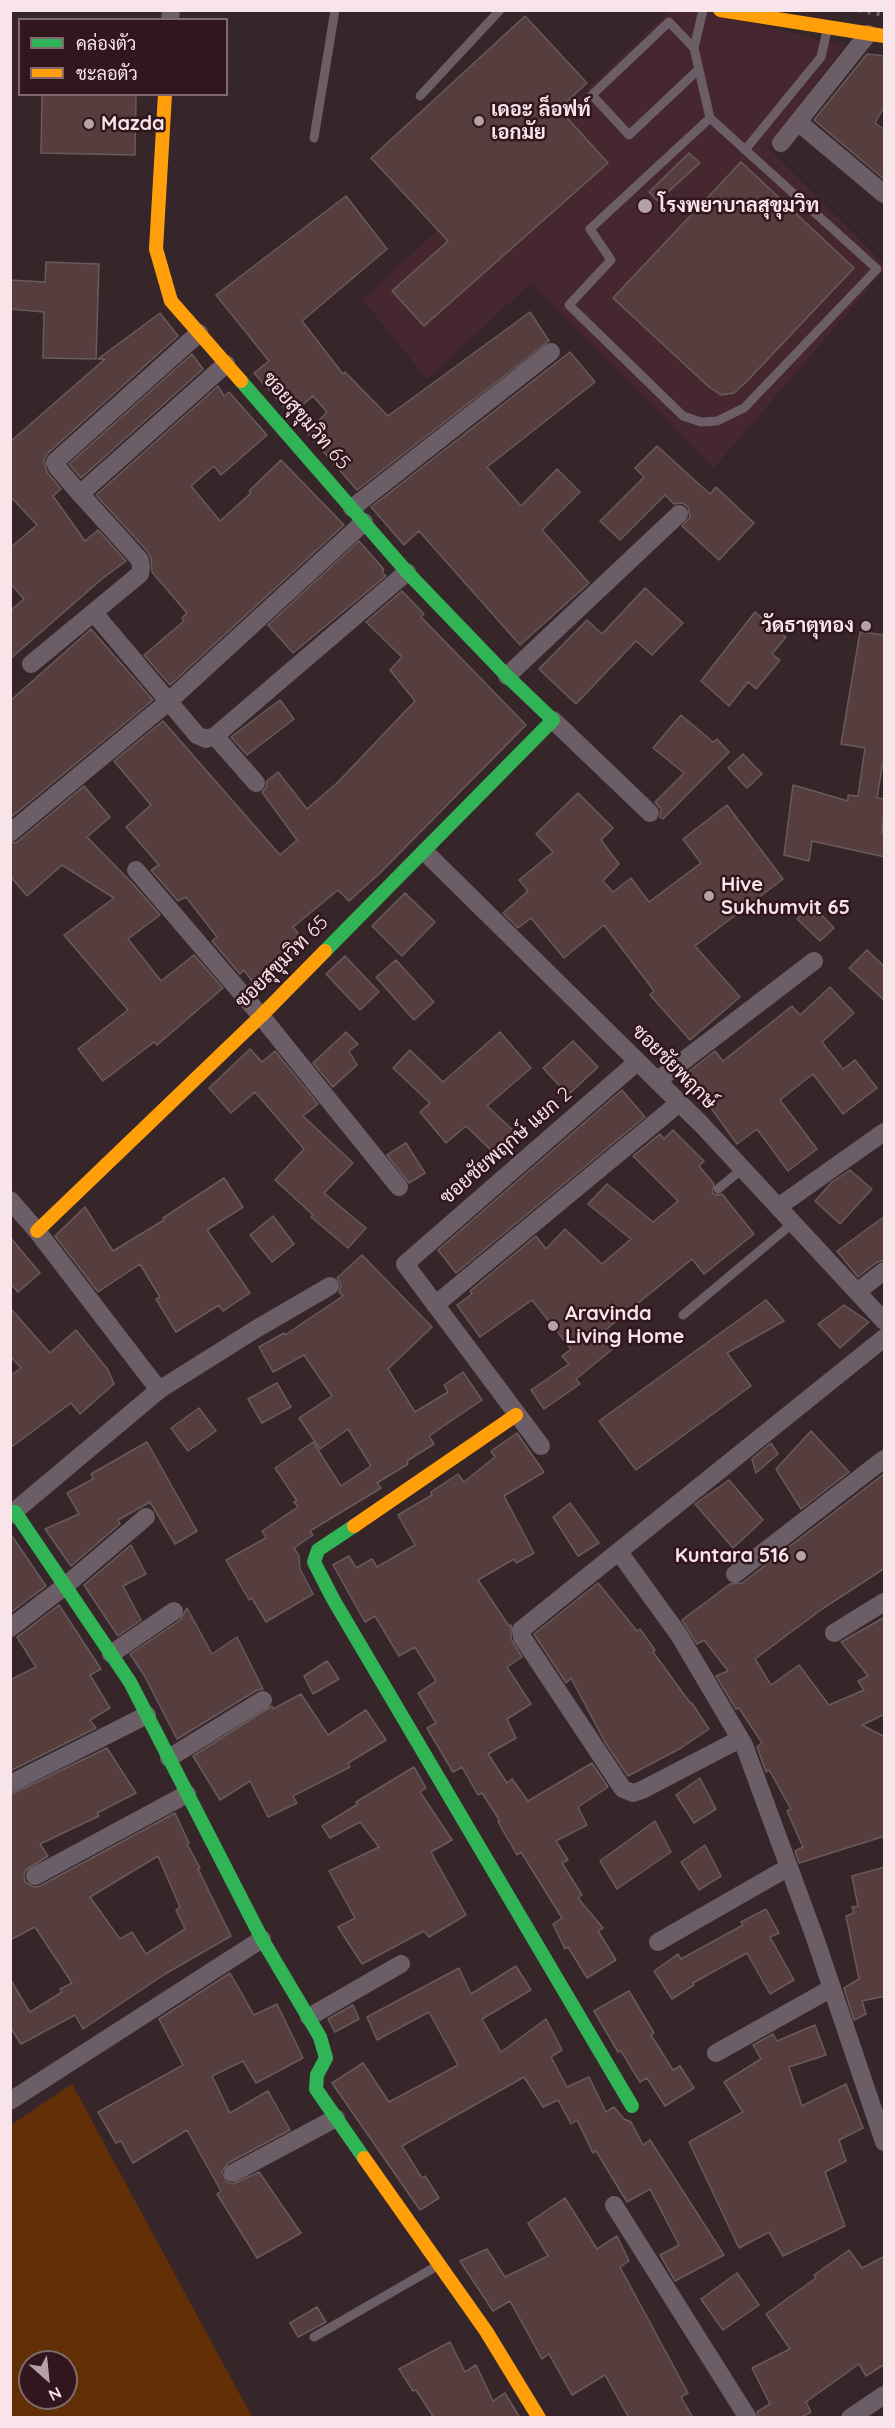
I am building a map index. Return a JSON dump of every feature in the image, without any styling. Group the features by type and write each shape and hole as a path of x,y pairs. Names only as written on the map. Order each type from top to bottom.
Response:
{"street":[{"path":"720,10 876,35"},
{"path":"781,143 876,35"},
{"name":"ซอยสุขุมวิท 65","path":"165,96 156,249 171,301 407,572 507,676 650,813"},
{"path":"798,122 885,194"},
{"path":"31,664 140,574 141,567 140,560 80,494 55,462 199,333"},
{"path":"352,508 551,352"},
{"path":"80,494 226,364"},
{"path":"507,676 679,514"},
{"path":"10,833 168,702 364,522"},
{"path":"94,614 197,735 206,739 215,736 407,572"},
{"name":"ซอยสุขุมวิท 65","path":"38,1231 261,1016 554,720"},
{"path":"215,736 256,783"},
{"name":"ซอยชัยพฤกษ์","path":"425,852 679,1103 885,1321"},
{"path":"136,870 261,1016 399,1187"},
{"path":"657,1081 814,961"},
{"name":"ซอยชัยพฤกษ์ แยก 2","path":"435,1305 405,1264 637,1062"},
{"path":"541,1446 435,1305 679,1103"},
{"path":"778,1207 885,1132"},
{"path":"10,1200 17,1220 38,1231 159,1390"},
{"path":"857,1292 885,1270"},
{"path":"330,1286 159,1390 13,1513 130,1682 262,1939 320,2037 326,2058 317,2075 316,2089 486,2331 539,2418"},
{"path":"740,1738 642,1790 633,1793 623,1789 522,1637 521,1630 526,1623 619,1552 885,1338"},
{"path":"516,1415 318,1550 314,1562 333,1599 632,2106"},
{"path":"735,1574 885,1459"},
{"path":"10,1628 65,1586 146,1517"},
{"path":"619,1552 679,1635 740,1738 789,1868 885,2142"},
{"path":"834,1633 885,1602"},
{"path":"111,1654 174,1611"},
{"path":"169,1758 263,1700"},
{"path":"10,1784 147,1715"},
{"path":"35,1876 188,1794"},
{"path":"658,1942 789,1868"},
{"path":"10,2101 262,1939"},
{"path":"309,2017 401,1964"},
{"path":"716,2053 832,1988"},
{"path":"233,2173 336,2118"},
{"path":"614,2205 748,2418"},
{"path":"850,2418 885,2395"}],"lane":[{"path":"314,138 335,10"},
{"path":"420,96 500,10"},
{"path":"703,10 694,48 710,118 877,269 744,408 717,421 701,422 683,416 569,305 611,260 590,229 710,118"},
{"path":"694,48 669,22 592,96 629,135 699,69"},
{"path":"745,150 821,57 828,28"},
{"path":"717,1189 742,1169"},
{"path":"683,1315 793,1223"},
{"path":"314,2337 439,2265"}],"shaded area":[{"name":"โรงพยาบาลสุขุมวิท","path":"670,11 702,11 844,46 768,148 884,264 884,270 714,468 531,283 427,379 363,300"},
{"path":"72,2084 252,2417 11,2417 11,2125"}],"building":[{"path":"525,16 587,83 559,109 608,163 424,326 392,291 448,241 371,158"},
{"path":"867,54 885,56 885,105 875,123 885,130 885,180 814,120"},
{"name":"Mazda","path":"42,96 136,96 135,155 41,153"},
{"path":"689,153 700,163 658,201 649,192"},
{"name":"โรงพยาบาลสุขุมวิท","path":"741,162 854,268 748,380 734,393 721,395 709,387 613,298"},
{"path":"346,196 387,249 302,321 343,374 345,372 388,416 530,312 549,341 357,490 307,433 327,412 313,396 291,415 254,373 269,361 216,295"},
{"path":"46,262 99,264 96,359 43,358 44,312 10,309 10,280 45,282"},
{"path":"160,313 178,336 47,454 44,460 47,472 61,489 53,496 85,541 98,530 126,561 103,578 10,659 10,611 24,599 10,583 10,548 37,525 10,496 10,442 105,359 98,359"},
{"path":"570,352 595,382 487,467 521,506 557,469 580,492 542,530 589,583 520,645 419,531 404,545 371,507"},
{"path":"192,354 203,369 81,478 69,464"},
{"path":"218,386 224,396 229,392 267,435 221,475 214,466 191,486 220,521 251,493 249,491 281,460 344,525 170,685 144,655 184,621 182,618 187,613 152,572 148,552 96,495"},
{"path":"657,446 710,494 716,487 754,523 719,560 682,526 690,517 688,507 682,503 674,504 665,495 620,540 600,521 644,477 635,468"},
{"path":"359,541 381,566 386,576 293,653 268,625"},
{"path":"645,588 683,623 652,655 636,641 576,704 539,669 587,620 602,634"},
{"path":"402,591 424,614 421,617 526,725 379,874 349,901 338,890 293,927 307,944 255,985 244,970 240,974 212,941 217,937 186,897 178,901 151,870 159,865 126,827 151,805 114,761 163,721 280,855 297,840 262,792 267,781 278,772 307,809 338,782 415,701 390,670 402,657 366,622"},
{"path":"755,612 786,637 772,654 780,660 756,689 748,682 729,706 701,681"},
{"path":"91,629 153,700 10,818 10,701"},
{"path":"860,632 885,635 885,750 877,798 885,799 882,833 885,834 885,857 812,841 809,861 784,855 793,785 848,801 848,795 858,796 865,748 841,744"},
{"path":"280,700 294,719 247,755 231,737"},
{"path":"681,715 713,742 717,739 729,752 663,819 660,817 661,809 655,802 684,773 653,748"},
{"path":"743,754 762,774 747,788 728,768"},
{"path":"84,786 110,817 87,837 160,915 128,939 161,981 194,955 223,988 157,1045 154,1042 103,1081 78,1049 128,1010 64,935 114,898 62,865 27,896 10,876 10,844 17,842"},
{"path":"578,793 613,828 601,840 619,864 603,881 613,892 631,878 649,902 701,863 683,839 727,805 783,879 695,946 740,997 690,1040 650,995 654,991 604,925 564,958 531,918 518,928 503,913 528,891 519,880 553,852 536,834"},
{"path":"405,893 435,922 402,956 372,926"},
{"path":"812,905 834,928 820,941 797,919"},
{"path":"867,950 885,967 885,1001 849,968"},
{"path":"345,956 379,992 360,1010 326,974"},
{"path":"396,960 434,1002 414,1020 376,977"},
{"path":"830,987 854,1013 822,1042 843,1069 855,1060 877,1088 843,1114 813,1074 780,1100 817,1149 788,1171 757,1129 737,1144 711,1108 714,1106 688,1072 715,1051 723,1061 792,1006 800,1015"},
{"path":"346,1032 358,1044 349,1051 357,1065 333,1087 313,1063"},
{"path":"500,1032 531,1068 487,1106 516,1133 496,1155 466,1126 446,1143 420,1112 430,1103 393,1068 410,1050 443,1082"},
{"path":"573,1041 598,1067 568,1095 543,1068"},
{"path":"250,1049 262,1062 275,1051 318,1104 303,1116 353,1163 324,1193 366,1228 348,1248 311,1217 313,1215 275,1180 304,1149 255,1092 231,1113 209,1088"},
{"path":"622,1090 645,1117 456,1273 438,1250"},
{"path":"673,1130 704,1161 699,1166 714,1184 712,1193 722,1194 754,1234 704,1274 692,1259 603,1332 615,1347 576,1379 580,1384 544,1409 531,1390 569,1364 562,1356 571,1349 532,1300 480,1337 457,1305 472,1294 470,1291 536,1236 546,1249 565,1229 602,1264 631,1239 588,1204 607,1184 653,1222 678,1201 633,1156 660,1134 664,1139"},
{"path":"406,1143 425,1173 409,1183 387,1155"},
{"path":"850,1170 872,1189 840,1224 815,1201 832,1182"},
{"path":"224,1178 243,1207 207,1230 250,1293 223,1311 219,1305 176,1332 156,1299 160,1297 140,1264 98,1292 55,1236 85,1207 113,1251 164,1220 163,1218"},
{"path":"273,1216 294,1244 272,1262 250,1235"},
{"path":"885,1216 885,1260 877,1262 858,1277 837,1251"},
{"path":"10,1237 40,1273 18,1292 10,1283"},
{"path":"362,1255 432,1327 388,1369 415,1412 448,1392 444,1385 463,1372 482,1400 429,1436 434,1444 407,1461 408,1464 377,1483 381,1488 310,1531 313,1535 294,1548 299,1556 300,1569 313,1594 266,1622 252,1598 249,1600 226,1560 266,1538 262,1531 298,1507 294,1502 297,1501 275,1468 313,1442 341,1486 371,1466 348,1429 320,1449 299,1418 332,1396 304,1355 273,1372 259,1347 284,1333 285,1335 343,1296 339,1292 341,1285 337,1278"},
{"path":"766,1300 784,1321 727,1353 751,1386 636,1470 599,1421"},
{"path":"844,1305 869,1322 840,1348 818,1324"},
{"path":"10,1308 50,1353 76,1330 108,1370 114,1384 80,1414 71,1403 10,1448 10,1376 21,1368 10,1356"},
{"path":"277,1383 291,1407 262,1423 248,1399"},
{"path":"199,1408 216,1431 188,1451 171,1428"},
{"path":"811,1431 849,1472 801,1509 776,1469"},
{"path":"517,1433 544,1472 504,1496 534,1553 516,1563 514,1559 478,1580 509,1626 511,1625 511,1639 522,1657 507,1667 531,1704 507,1719 516,1738 488,1754 507,1783 512,1779 528,1801 592,1763 608,1787 578,1807 587,1825 556,1841 568,1860 562,1863 582,1895 578,1898 603,1928 598,1931 616,1960 587,1978 568,1947 565,1949 553,1924 562,1918 521,1852 517,1855 498,1822 500,1821 482,1793 478,1795 462,1767 453,1772 427,1728 436,1723 418,1693 436,1681 415,1647 399,1656 375,1616 365,1622 333,1565 349,1556 356,1568 372,1559 377,1567 415,1545 398,1515 432,1495 431,1492 458,1474 464,1482 495,1457 491,1451"},
{"path":"147,1442 197,1531 175,1544 150,1502 118,1520 120,1524 71,1566 45,1529 79,1514 67,1493 93,1479 91,1474"},
{"path":"771,1443 778,1454 756,1473 752,1459"},
{"path":"885,1473 885,1568 822,1609 755,1659 771,1685 799,1665 829,1705 864,1690 858,1681 868,1676 841,1642 885,1617 885,1714 862,1725 885,1737 885,1836 799,1863 795,1851 803,1847 787,1811 791,1809 769,1770 766,1772 757,1747 762,1743 739,1708 736,1709 716,1676 728,1671 704,1640 697,1644 682,1620 730,1584 742,1583"},
{"path":"729,1480 763,1520 733,1548 695,1504"},
{"path":"570,1503 599,1543 578,1556 553,1517"},
{"path":"10,1533 46,1586 10,1613"},
{"path":"131,1545 146,1574 123,1586 141,1620 118,1636 84,1585"},
{"path":"598,1583 637,1631 640,1629 655,1650 653,1652 709,1729 681,1748 628,1776 605,1742 571,1678 566,1683 534,1634"},
{"path":"59,1605 101,1669 90,1675 110,1708 90,1720 96,1728 10,1771 10,1680 36,1667 17,1637"},
{"path":"187,1608 212,1654 237,1637 263,1689 257,1690 177,1739 144,1675 130,1654 180,1620"},
{"path":"327,1661 339,1679 313,1694 304,1676"},
{"path":"301,1694 328,1735 366,1710 386,1740 348,1763 350,1767 293,1796 297,1803 268,1817 250,1781 220,1800 193,1756 272,1706 273,1709"},
{"path":"107,1748 136,1793 97,1813 99,1816 40,1844 48,1856 26,1870 25,1882 34,1887 40,1886 175,1813 189,1843 187,1844 200,1868 198,1869 231,1936 165,1974 83,2029 75,2015 21,2044 10,2027 10,1979 30,2012 62,1992 60,1989 72,1983 35,1927 10,1940 10,1795","holes":["158,1856 180,1907 176,1910 185,1929 146,1954 132,1932 120,1939 90,1897"]},
{"path":"414,1767 426,1788 420,1792 452,1840 431,1852 466,1915 429,1937 424,1931 362,1964 338,1927 355,1918 329,1871 379,1847 360,1822 330,1838 322,1826 358,1804 356,1802"},
{"path":"700,1778 716,1809 694,1823 676,1795"},
{"path":"655,1821 671,1852 617,1889 600,1861"},
{"path":"705,1845 721,1876 699,1890 681,1862"},
{"path":"885,1867 885,1996 862,2001 866,2014 854,2020 844,1988 859,1979 846,1916 854,1913 852,1907 858,1906 852,1876"},
{"path":"766,1909 779,1933 770,1937 794,1980 770,1994 747,1953 693,1983 694,1985 672,1999 654,1971 678,1954 681,1959 743,1925 741,1922"},
{"path":"516,1966 531,1990 482,2019 501,2052 546,2019 562,2050 551,2057 567,2087 589,2077 606,2112 614,2107 624,2119 631,2122 643,2145 650,2140 724,2255 675,2281 660,2255 679,2245 650,2189 627,2202 596,2151 593,2153 577,2120 571,2124 558,2100 543,2107 524,2077 402,2146 422,2178 425,2176 439,2198 420,2210 332,2083 363,2063 389,2102 458,2065 429,2012 377,2040 367,2017 459,1968 471,1994"},
{"path":"230,1973 254,2015 277,2004 303,2058 256,2083 243,2061 212,2076 230,2113 268,2091 290,2130 228,2163 222,2172 227,2182 233,2184 259,2172 301,2233 257,2258 217,2194 221,2191 187,2130 133,2163 121,2141 116,2143 98,2112 183,2065 159,2019"},
{"path":"629,1991 654,2033 651,2035 673,2070 680,2066 694,2088 665,2106 647,2078 640,2082 621,2051 618,2052 594,2011"},
{"path":"353,2005 359,2019 335,2032 328,2019"},
{"path":"815,2025 826,2055 789,2067 802,2106 846,2084 863,2128 839,2140 846,2161 825,2172 845,2226 783,2256 769,2232 739,2248 689,2142 743,2112 724,2082 761,2059 753,2045 773,2034 777,2041"},
{"path":"565,2198 597,2249 617,2236 629,2261 620,2267 688,2393 681,2397 693,2418 629,2418 605,2375 572,2395 549,2354 542,2359 510,2301 493,2311 460,2261 487,2249 505,2277 548,2256 528,2223"},
{"path":"849,2250 862,2268 885,2256 885,2364 866,2376 859,2364 806,2402 811,2412 800,2418 759,2418 757,2412 770,2404 752,2368 790,2349 766,2314 816,2278 814,2275"},
{"path":"737,2273 759,2305 723,2330 701,2299"},
{"path":"317,2307 326,2322 298,2337 290,2323"},
{"path":"450,2342 465,2372 476,2365 493,2401 505,2393 520,2418 434,2418 399,2369"}],"railway":[{"path":"859,10 884,15"}],"traffic: fast":[{"path":"241,381 407,572 507,676 553,720 325,951"},
{"path":"15,1512 130,1682 262,1939 320,2037 326,2058 317,2075 316,2089 364,2158"},
{"path":"354,1526 318,1550 314,1562 333,1599 632,2106"}],"traffic: slow":[{"path":"720,10 884,36"},
{"path":"165,96 156,249 171,301 241,381"},
{"path":"37,1231 261,1016 325,951"},
{"path":"354,1526 516,1415"},
{"path":"364,2158 486,2331 539,2418"}],"place":[{"name":"เดอะ ล็อฟท์ เอกมัย","path":"479,121"},
{"name":"Mazda","path":"89,124"},
{"name":"โรงพยาบาลสุขุมวิท","path":"645,206"},
{"name":"วัดธาตุทอง","path":"866,626"},
{"name":"Hive Sukhumvit 65","path":"709,896"},
{"name":"Aravinda Living Home","path":"553,1326"},
{"name":"Kuntara 516","path":"801,1556"}]}
